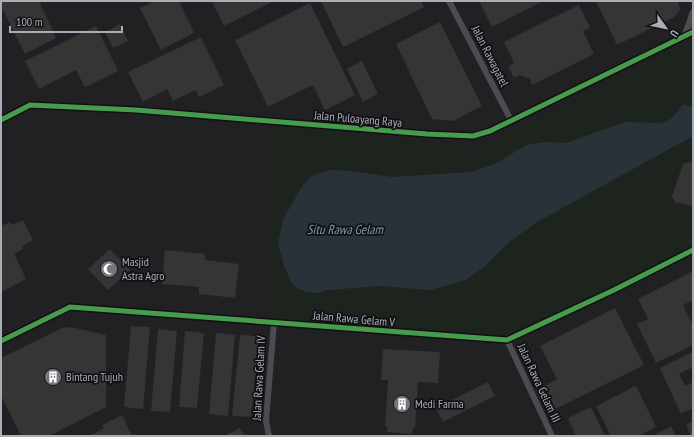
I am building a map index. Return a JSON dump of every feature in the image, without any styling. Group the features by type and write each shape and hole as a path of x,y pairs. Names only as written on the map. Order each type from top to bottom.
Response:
{"street":[{"name":"Jalan Rawagatel","path":"449,1 511,120"},
{"path":"685,36 693,13"},
{"name":"Jalan Puloayang Raya","path":"1,120 30,105 136,110 427,134 473,136 511,120 693,32"},
{"name":"Jalan Rawa Gelam V","path":"1,341 70,307 507,340 614,290 693,250"},
{"name":"Jalan Rawa Gelam IV","path":"269,436 266,421 274,322"},
{"name":"Jalan Rawa Gelam III","path":"507,340 552,436"}],"shaded area":[{"path":"1,1 690,1 693,7 693,436 1,436"},
{"path":"693,39 693,245 506,338 274,330 267,241 277,122 475,150"}],"water":[{"name":"Situ Rawa Gelam","path":"683,104 693,107 693,136 537,222 508,243 485,266 466,280 430,290 381,286 328,290 318,293 306,292 297,288 291,282 284,266 278,243 283,219 303,185 310,177 319,173 331,170 352,171 392,177 471,172 495,164 526,145 546,142 566,143 625,122 660,123 671,119"}],"building":[{"path":"1,1 39,1 56,38 25,54 1,6"},
{"path":"155,1 179,1 194,33 161,50 140,8"},
{"path":"212,1 274,1 224,26"},
{"path":"321,1 421,1 424,7 343,47"},
{"path":"479,1 543,1 492,27"},
{"path":"596,1 678,1 680,10 674,17 617,45"},
{"path":"310,3 355,95 325,110 313,85 268,107 235,40"},
{"path":"579,5 590,28 583,31 594,54 532,85 530,79 520,75 514,78 508,66 514,63 504,42"},
{"path":"440,22 482,106 453,121 432,119 396,44"},
{"path":"120,24 128,41 113,48 105,32"},
{"path":"96,26 118,71 85,87 76,70 39,89 25,61"},
{"path":"201,37 224,85 199,97 196,90 173,101 167,89 143,102 128,72"},
{"path":"362,61 378,94 363,102 347,69"},
{"path":"689,162 693,163 693,206 675,202 672,196 683,164"},
{"path":"23,220 33,240 22,246 23,249 14,254 26,279 1,292 1,226 10,222 12,225"},
{"name":"Masjid Astra Agro","path":"110,249 130,270 108,290 88,269"},
{"path":"165,250 205,254 205,260 239,264 235,298 199,294 199,287 162,284"},
{"path":"693,271 693,300 683,305 691,322 693,321 693,345 656,363 637,324 648,319 638,299"},
{"path":"615,308 644,365 555,409 544,386 557,379 540,346"},
{"path":"131,326 150,327 143,409 124,407"},
{"name":"Bintang Tujuh","path":"71,327 106,335 106,407 49,436 21,436 1,395 1,358 62,328"},
{"path":"158,329 177,331 170,412 151,411"},
{"path":"185,331 204,333 197,408 179,407"},
{"path":"216,333 235,335 228,416 209,414"},
{"path":"240,335 259,336 251,417 232,416"},
{"name":"Medi Farma","path":"383,349 440,352 438,383 418,382 415,428 413,428 412,434 387,432 387,426 385,426 388,380 381,380"},
{"path":"693,352 693,367 679,374 685,386 693,382 693,408 681,414 660,368"},
{"path":"488,382 495,396 443,422 436,408"},
{"path":"636,386 656,427 638,436 611,436 596,406"},
{"path":"591,407 605,436 576,436 568,418"},
{"path":"122,415 132,436 89,436 104,428 102,425"},
{"path":"693,421 693,436 691,436 686,425"},
{"path":"671,426 676,436 652,436"},
{"path":"240,428 245,436 224,436"}],"cycle path":[{"path":"1,120 30,105 136,110 427,134 473,136 490,131 693,32"},
{"path":"1,341 70,307 507,340 614,290 693,250"}],"place":[{"name":"Masjid Astra Agro","path":"109,269"},
{"name":"Bintang Tujuh","path":"53,377"},
{"name":"Medi Farma","path":"402,404"}]}
